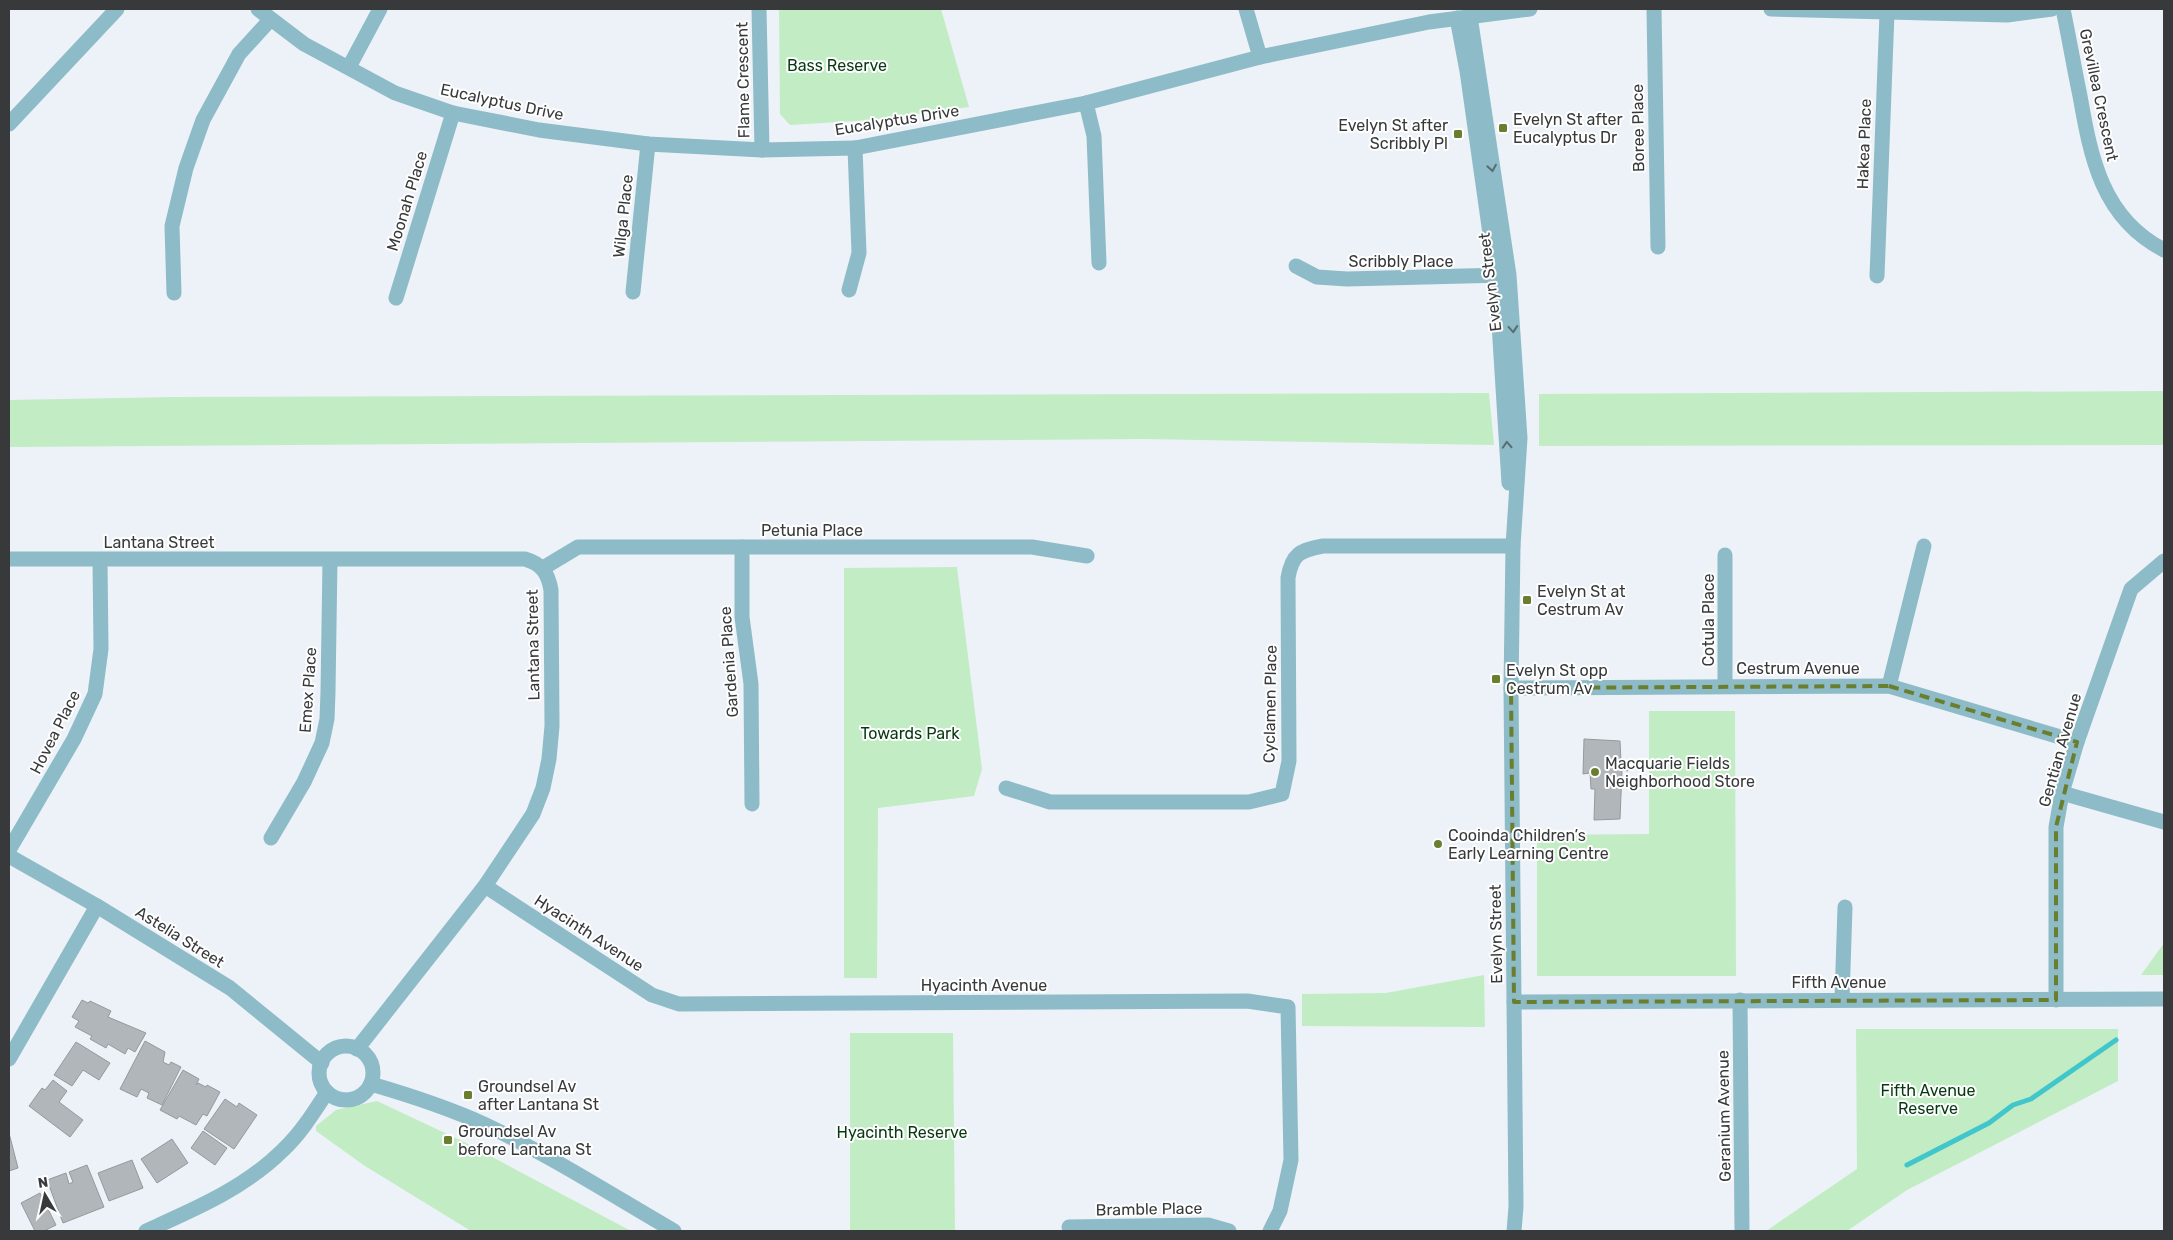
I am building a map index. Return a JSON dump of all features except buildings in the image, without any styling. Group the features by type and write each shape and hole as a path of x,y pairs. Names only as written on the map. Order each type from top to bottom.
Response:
{"street":[{"path":"9,124 117,9"},
{"name":"Eucalyptus Drive","path":"258,9 304,44 395,93 452,113 540,130 648,144 762,150 855,148 1086,103 1260,57 1463,17 1530,9"},
{"path":"349,67 380,9"},
{"name":"Flame Crescent","path":"759,9 762,150"},
{"path":"1246,9 1260,57"},
{"name":"Boree Place","path":"1654,9 1658,246"},
{"path":"1771,9 1886,13 1938,11 2007,15 2052,9"},
{"name":"Grevillea Crescent","path":"2064,9 2088,140 2096,170 2109,197 2129,225 2164,250"},
{"name":"Hakea Place","path":"1876,276 1886,13"},
{"name":"Evelyn Street","path":"1463,17 1467,71 1502,276 1513,546 1510,688 1516,1207 1514,1231"},
{"path":"174,293 172,226 186,168 203,120 239,54 270,20"},
{"path":"1086,103 1094,136 1099,263"},
{"name":"Moonah Place","path":"396,298 452,113"},
{"name":"Wilga Place","path":"633,292 648,144"},
{"path":"849,290 859,253 855,148"},
{"name":"Scribbly Place","path":"1296,266 1317,277 1347,279 1502,276"},
{"name":"Cyclamen Place","path":"1006,788 1050,802 1249,802 1282,794 1289,761 1288,578 1290,565 1296,556 1307,549 1322,546 1513,546"},
{"path":"1889,686 1924,546"},
{"name":"Petunia Place","path":"543,568 578,547 1032,547 1087,556"},
{"name":"Gardenia Place","path":"742,547 742,617 751,684 752,804"},
{"name":"Cotula Place","path":"1725,555 1725,686"},
{"name":"Lantana Street","path":"9,559 525,559 535,562 543,568 549,579 551,590 552,726 549,759 543,788 533,814 484,886 357,1049"},
{"name":"Hovea Place","path":"9,850 74,739 95,694 101,649 100,560"},
{"name":"Emex Place","path":"271,838 304,782 322,743 327,719 330,560"},
{"name":"Gentian Avenue","path":"2056,1000 2056,827 2062,793 2077,742 2131,589 2164,562"},
{"name":"Cestrum Avenue","path":"1510,688 1889,686 2077,742"},
{"path":"2062,793 2164,822"},
{"name":"Astelia Street","path":"9,856 97,906 230,988 322,1063"},
{"name":"Hyacinth Avenue","path":"484,886 652,995 679,1004 1247,1001 1288,1007 1291,1160 1280,1211 1270,1231"},
{"path":"9,1058 97,906"},
{"path":"1842,1000 1845,907"},
{"name":"Geranium Avenue","path":"1740,1000 1742,1231"},
{"name":"Fifth Avenue","path":"1514,1002 2164,1000"},
{"path":"347,1047 357,1049 366,1055 371,1064 373,1074 371,1084 365,1093 351,1100 340,1100 327,1092 320,1078 322,1063 328,1054 336,1049 347,1047"},
{"path":"371,1084 397,1091 485,1124 545,1156 674,1231"},
{"path":"146,1231 208,1203 248,1179 283,1150 308,1122 327,1092"},
{"name":"Bramble Place","path":"1069,1227 1208,1225 1229,1231"}],"highlighted area":[{"path":"1889,686 2077,742 2056,827 2056,1000 1514,1002 1511,688"}],"green space":[{"name":"Bass Reserve","path":"779,9 941,9 969,107 870,120 790,125 780,114"},
{"path":"2164,391 2164,445 1539,446 1539,394"},
{"path":"1489,393 1494,445 1143,439 9,447 9,400 175,397"},
{"name":"Towards Park","path":"957,567 982,769 974,796 878,808 877,978 844,978 844,568"},
{"path":"1649,711 1735,711 1736,976 1537,976 1537,835 1649,834"},
{"path":"2164,943 2164,975 2141,975"},
{"path":"1484,975 1485,1027 1302,1026 1302,994 1386,993"},
{"name":"Fifth Avenue Reserve","path":"1856,1029 2118,1029 2118,1081 1907,1190 1847,1231 1766,1231 1857,1169"},
{"name":"Hyacinth Reserve","path":"850,1033 953,1033 955,1231 850,1231"},
{"path":"377,1101 464,1142 631,1231 471,1231 365,1166 316,1131 316,1126 336,1110"}],"waterway":[{"path":"1907,1165 1989,1123 2013,1105 2031,1099 2116,1040"}],"place":[{"name":"Evelyn St after Eucalyptus Dr","path":"1503,128"},
{"name":"Evelyn St after Scribbly Pl","path":"1458,134"},
{"name":"Evelyn St at Cestrum Av","path":"1527,600"},
{"name":"Evelyn St opp Cestrum Av","path":"1496,679"},
{"name":"Macquarie Fields Neighborhood Store","path":"1595,772"},
{"name":"Cooinda Children’s Early Learning Centre","path":"1438,844"},
{"name":"Groundsel Av after Lantana St","path":"468,1095"},
{"name":"Groundsel Av before Lantana St","path":"448,1140"}]}
